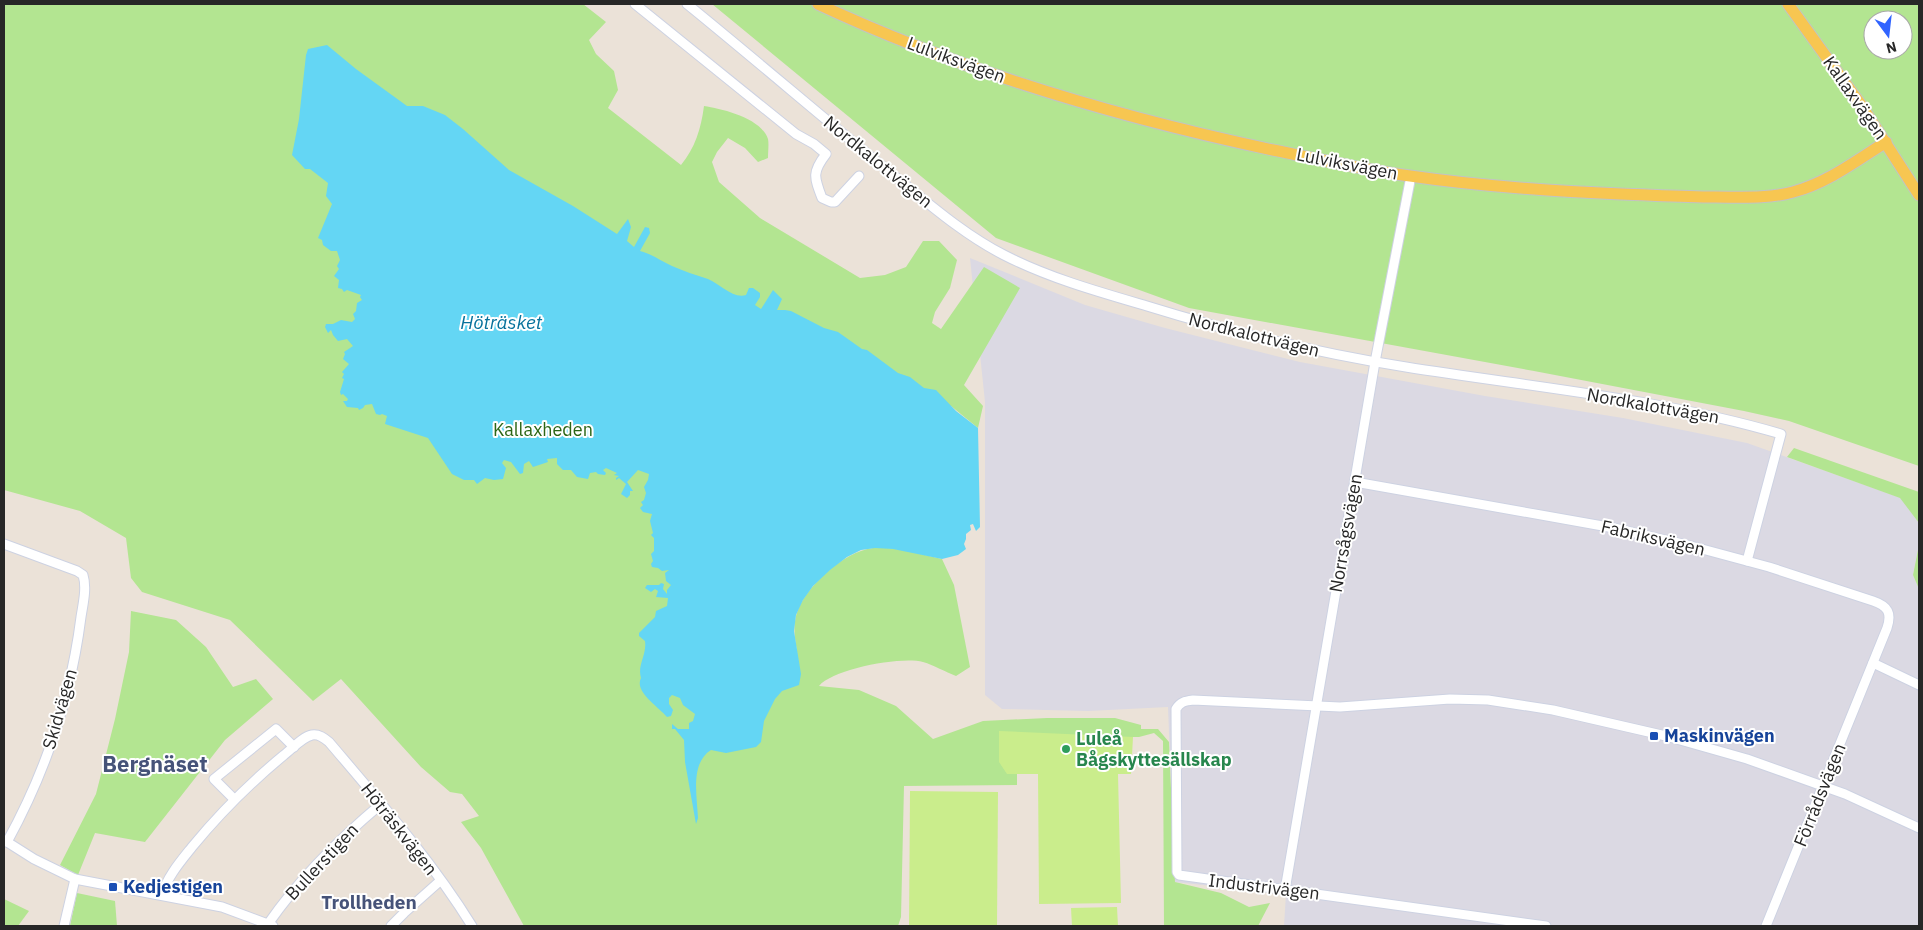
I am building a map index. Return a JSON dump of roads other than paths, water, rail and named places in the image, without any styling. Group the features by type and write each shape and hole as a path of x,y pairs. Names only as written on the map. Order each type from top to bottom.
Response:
{"main road":[{"name":"Lulviksvägen","path":"818,4 938,55 1026,86 1124,115 1203,135 1411,176 1566,191 1671,196 1763,197 1791,192 1818,183 1843,170 1886,142"},
{"name":"Kallaxvägen","path":"1788,4 1886,142 1919,195"}],"street":[{"path":"635,4 796,134 814,144 826,154 815,171 822,198 835,202 859,176"},
{"name":"Nordkalottvägen","path":"687,4 959,227 1001,254 1027,267 1056,278 1184,318 1311,349 1375,362 1635,400 1689,410 1781,434 1747,561"},
{"name":"Norrsågsvägen","path":"1285,890 1375,362 1411,176"},
{"name":"Fabriksvägen","path":"1355,482 1614,528 1747,561 1874,601 1886,608 1890,614 1889,622 1873,663"},
{"name":"Skidvägen","path":"4,544 78,571 83,575 85,590 74,658 62,712 34,787 5,841"},
{"path":"1873,663 1919,685"},
{"name":"Förrådsvägen","path":"1766,926 1873,663"},
{"path":"1317,706 1365,706 1450,699 1510,703 1594,719 1698,744 1845,794 1919,828"},
{"name":"Industrivägen","path":"1317,706 1203,701 1184,701 1178,705 1176,709 1177,872 1182,877 1546,926"},
{"path":"162,895 174,870 234,799 294,747 276,729 214,779 234,799"},
{"name":"Höträskvägen","path":"294,747 308,736 321,736 329,742 426,860 472,926"},
{"name":"Bullerstigen","path":"271,925 312,868 350,830 381,804"},
{"path":"5,841 34,859 75,879 222,907 271,925"},
{"path":"64,926 75,879"},
{"path":"391,926 440,881"}],"water":[{"name":"Höträsket","path":"327,45 356,69 407,106 423,106 445,115 509,170 573,206 617,234 628,219 631,227 627,241 634,247 645,227 649,228 650,233 640,251 676,268 713,281 736,295 746,295 749,288 753,288 760,293 760,297 755,305 761,309 773,290 782,299 777,310 791,311 824,328 838,332 898,373 910,377 924,388 936,390 956,411 978,428 980,527 976,531 973,524 970,525 971,530 966,534 964,544 966,549 958,555 942,559 893,549 875,548 861,550 847,557 813,586 803,600 796,615 794,631 801,674 799,685 782,691 775,699 764,721 761,742 756,747 726,753 711,750 704,756 697,771 698,818 696,824 685,762 684,740 675,729 672,729 672,724 678,729 689,729 689,723 693,721 695,714 683,705 680,698 672,695 669,698 669,704 673,710 671,716 667,717 644,694 640,683 640,669 645,651 645,641 639,636 639,633 655,617 656,611 667,606 668,598 656,597 658,591 655,589 651,592 645,588 647,585 659,585 661,583 664,584 663,589 667,594 667,590 671,585 666,581 665,573 669,570 662,571 652,567 651,564 653,561 651,554 654,551 654,538 651,535 653,533 650,521 652,514 643,512 640,508 643,505 641,502 644,500 646,493 644,487 649,474 638,470 627,482 633,491 630,491 630,495 627,498 621,494 626,484 619,478 616,480 619,476 614,475 617,473 606,468 603,470 606,473 605,475 596,472 590,473 588,479 577,477 571,470 563,470 557,464 557,458 547,459 548,462 533,467 529,461 524,464 523,473 520,474 511,462 504,460 502,463 506,468 503,479 485,478 477,484 474,480 464,480 452,474 428,438 385,424 387,416 376,414 372,404 365,405 359,410 358,408 347,407 343,401 348,399 343,394 341,395 340,392 344,379 342,378 344,374 342,372 349,364 343,359 344,352 353,346 347,339 338,341 331,330 328,333 325,327 326,324 333,324 341,320 352,322 355,319 353,314 356,311 357,303 362,300 361,295 347,290 344,292 338,288 339,280 334,276 339,269 337,266 340,260 337,251 331,251 318,238 332,204 326,196 328,183 310,169 305,169 292,155 299,119 306,55 308,49"}],"place":[{"name":"Maskinvägen","path":"1654,736"},
{"name":"Luleå Bågskyttesällskap","path":"1066,749"},
{"name":"Kedjestigen","path":"113,887"}],"district":[{"name":"Bergnäset","path":"155,764"},
{"name":"Trollheden","path":"369,902"}],"park label":[{"name":"Kallaxheden","path":"543,430"}]}
